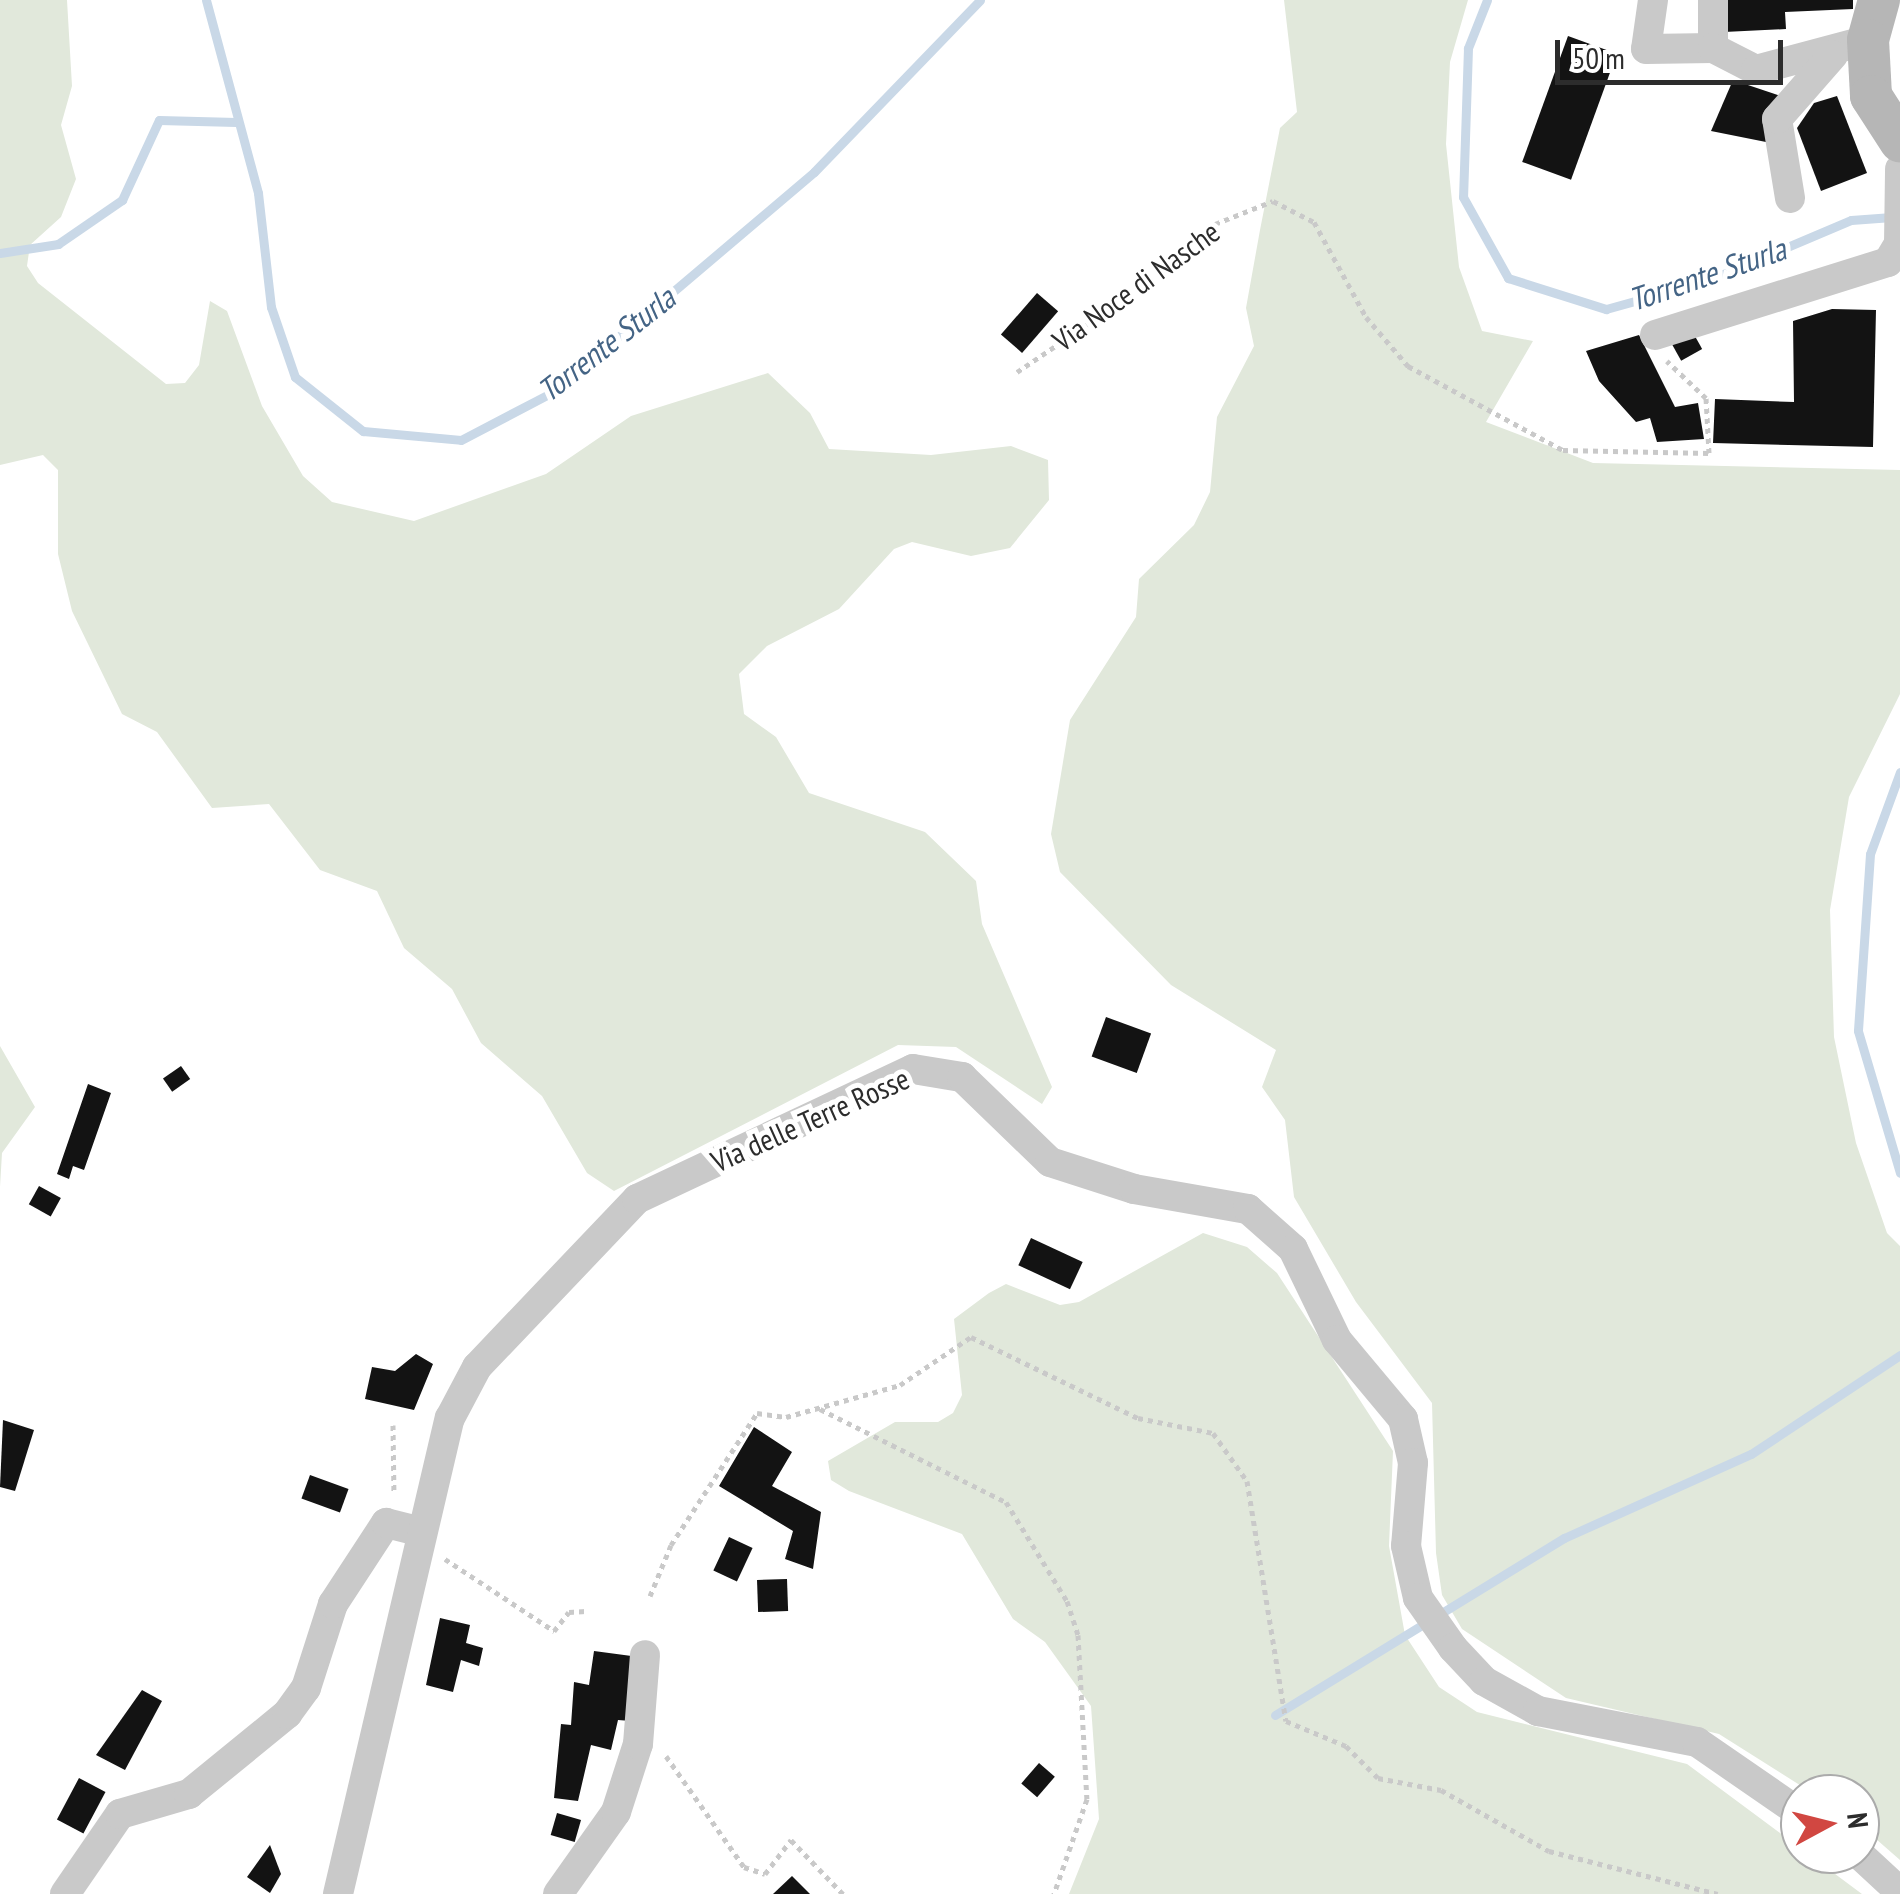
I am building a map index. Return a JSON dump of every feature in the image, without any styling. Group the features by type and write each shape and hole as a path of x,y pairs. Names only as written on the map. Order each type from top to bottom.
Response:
{"street":[{"path":"1653,0 1646,48 1713,48 1756,70 1862,30"},
{"path":"1713,0 1713,48"},
{"path":"1862,30 1872,96 1900,141"},
{"path":"1790,198 1777,119 1862,30"},
{"path":"1655,336 1868,272 1899,244 1900,170"},
{"name":"Via delle Terre Rosse","path":"338,1894 414,1524 450,1418 477,1367 638,1200 913,1070 962,1077 1050,1162 1248,1209 1293,1248 1338,1340 1403,1418 1413,1463 1406,1546 1418,1598 1484,1680 1538,1712 1697,1742 1780,1799"},
{"path":"65,1894 120,1814 189,1794 287,1714 306,1688 333,1604 414,1524"},
{"path":"558,1894 616,1812 633,1756 645,1655"},
{"path":"1880,1873 1900,1892"}],"path":[{"name":"Via Noce di Nasche","path":"1018,372 1141,288 1214,224 1273,201 1314,222 1366,317 1408,366 1563,450 1708,454 1706,398 1674,373 1655,336"},
{"path":"650,1596 671,1545 757,1413 816,1408 900,1384 971,1337 1138,1418 1213,1434 1246,1481 1286,1720 1346,1746 1378,1778 1440,1790 1550,1850 1718,1894"},
{"path":"816,1408 1006,1502 1067,1602 1078,1636 1088,1799 1054,1894"},
{"path":"394,1424 414,1524 445,1530 439,1554 554,1631 569,1612 586,1611"},
{"path":"633,1756 674,1760 744,1867 765,1874 791,1840 843,1894"}],"shaded area":[{"path":"0,0 67,0 72,86 61,125 76,179 61,217 30,245 27,266 38,283 166,384 185,383 199,365 210,301 227,311 262,406 303,476 332,502 414,521 546,474 631,416 768,373 810,413 829,449 931,455 1011,446 1048,460 1049,500 1010,548 971,556 912,542 894,549 839,609 767,646 739,674 744,714 776,737 809,793 925,832 976,881 982,924 1052,1087 1042,1104 956,1047 898,1045 614,1191 587,1173 542,1096 481,1043 452,989 404,948 377,891 320,870 269,804 212,808 157,732 122,714 72,611 58,554 58,470 43,455 0,465"},
{"path":"1284,0 1468,0 1450,62 1446,144 1459,267 1482,331 1533,341 1486,422 1593,463 1900,470 1900,694 1849,797 1830,910 1834,1037 1856,1143 1887,1233 1900,1246 1900,1860 1880,1842 1880,1774 1782,1774 1719,1734 1566,1698 1462,1629 1442,1595 1436,1553 1432,1403 1356,1302 1294,1197 1285,1120 1262,1087 1276,1050 1171,985 1060,872 1051,834 1070,720 1136,617 1139,579 1194,525 1210,492 1217,417 1254,346 1246,308 1280,128 1297,112"},
{"path":"0,1046 35,1107 2,1153 0,1187"},
{"path":"1203,1233 1247,1247 1277,1273 1393,1451 1389,1546 1405,1635 1439,1687 1477,1712 1687,1764 1780,1833 1780,1874 1835,1874 1862,1894 1069,1894 1099,1819 1091,1706 1045,1642 1013,1619 962,1534 849,1491 831,1480 828,1461 895,1422 938,1422 953,1413 962,1395 954,1319 989,1293 1006,1284 1060,1305 1079,1302"}],"building":[{"path":"1722,0 1853,0 1853,9 1785,12 1786,29 1724,32"},
{"path":"1568,36 1617,54 1571,180 1522,162"},
{"path":"1733,80 1784,97 1766,142 1711,131"},
{"path":"1837,96 1867,173 1821,191 1797,128 1814,103"},
{"path":"1037,293 1058,311 1022,353 1001,335"},
{"path":"1832,309 1876,310 1873,447 1713,443 1715,399 1794,402 1793,321"},
{"path":"1691,329 1702,349 1681,361 1670,341"},
{"path":"1639,335 1675,407 1698,403 1704,439 1657,442 1650,418 1636,422 1599,381 1586,351"},
{"path":"1106,1017 1151,1033 1137,1073 1092,1056"},
{"path":"181,1066 190,1079 172,1092 163,1079"},
{"path":"88,1084 111,1093 84,1170 73,1166 69,1179 57,1174"},
{"path":"39,1186 61,1198 51,1216 29,1204"},
{"path":"1031,1238 1083,1262 1070,1289 1018,1265"},
{"path":"416,1354 433,1364 414,1410 365,1399 372,1367 395,1371"},
{"path":"3,1420 34,1430 15,1491 0,1487"},
{"path":"754,1427 792,1452 772,1486 821,1512 813,1569 785,1559 793,1531 719,1486"},
{"path":"310,1475 349,1489 340,1513 301,1498"},
{"path":"729,1537 753,1548 737,1582 713,1571"},
{"path":"787,1579 788,1611 758,1612 757,1580"},
{"path":"440,1618 470,1625 466,1643 483,1648 479,1666 461,1660 453,1692 426,1685"},
{"path":"594,1651 639,1657 631,1721 618,1720 611,1750 591,1745 578,1801 554,1798 561,1724 571,1725 574,1682 589,1685"},
{"path":"142,1690 162,1701 125,1770 96,1755"},
{"path":"1039,1763 1055,1777 1037,1797 1021,1783"},
{"path":"79,1778 105,1792 83,1834 57,1819"},
{"path":"557,1813 581,1820 575,1842 551,1835"},
{"path":"270,1845 281,1874 270,1893 247,1877"},
{"path":"792,1876 810,1894 773,1894"}],"waterway":[{"name":"Torrente Sturla","path":"206,0 258,193 271,307 295,377 363,431 461,440 549,394 669,295 814,172 980,0"},
{"name":"Torrente Sturla","path":"1487,0 1468,48 1463,197 1508,278 1606,309 1707,281 1851,220 1892,217"},
{"path":"0,253 58,244 122,200 159,120 236,122"},
{"name":"Torrente Sturla","path":"1900,772 1870,854 1858,1031 1900,1173"},
{"path":"1275,1715 1564,1538 1751,1454 1900,1355"}]}
